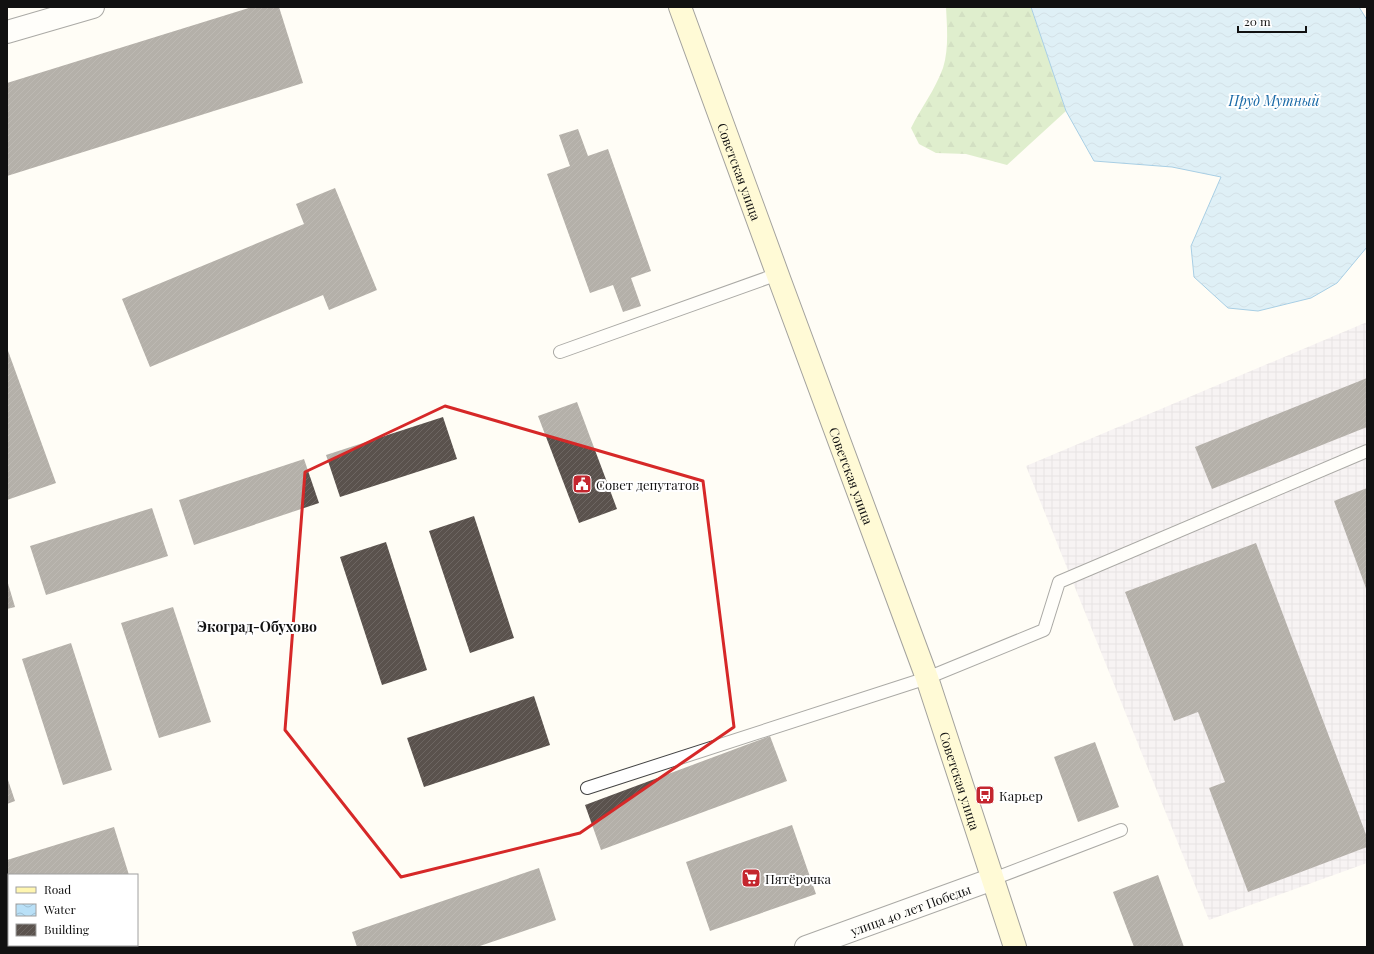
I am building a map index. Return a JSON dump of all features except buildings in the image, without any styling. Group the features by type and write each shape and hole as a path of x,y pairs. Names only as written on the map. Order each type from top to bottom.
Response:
{"main road":[{"name":"Советская улица","path":"680,7 927,678 1015,947"}],"street":[{"path":"7,32 93,7"},
{"name":"улица 40 лет Победы","path":"806,947 993,879"}],"lane":[{"path":"560,352 778,274"},
{"path":"587,788 927,678 1044,630 1059,582 1367,451"},
{"path":"993,879 1121,830"}],"highlighted area":[{"path":"445,406 703,481 734,727 580,833 401,877 285,730 305,472"}],"shaded area":[{"path":"1367,322 1367,863 1209,920 1026,466"}],"green space":[{"path":"946,7 1031,7 1066,111 1007,165 966,154 936,153 919,144 911,128 936,84 943,68 947,46"}],"water":[{"name":"Пруд Мутный","path":"1031,7 1359,7 1367,20 1367,247 1337,283 1311,298 1258,311 1228,308 1194,277 1191,246 1221,177 1172,167 1094,161 1066,111"}],"place":[{"name":"Совет депутатов","path":"582,484"},
{"name":"Карьер","path":"985,795"},
{"name":"Пятёрочка","path":"751,878"}],"district":[{"name":"Экоград-Обухово","path":"257,626"}]}
